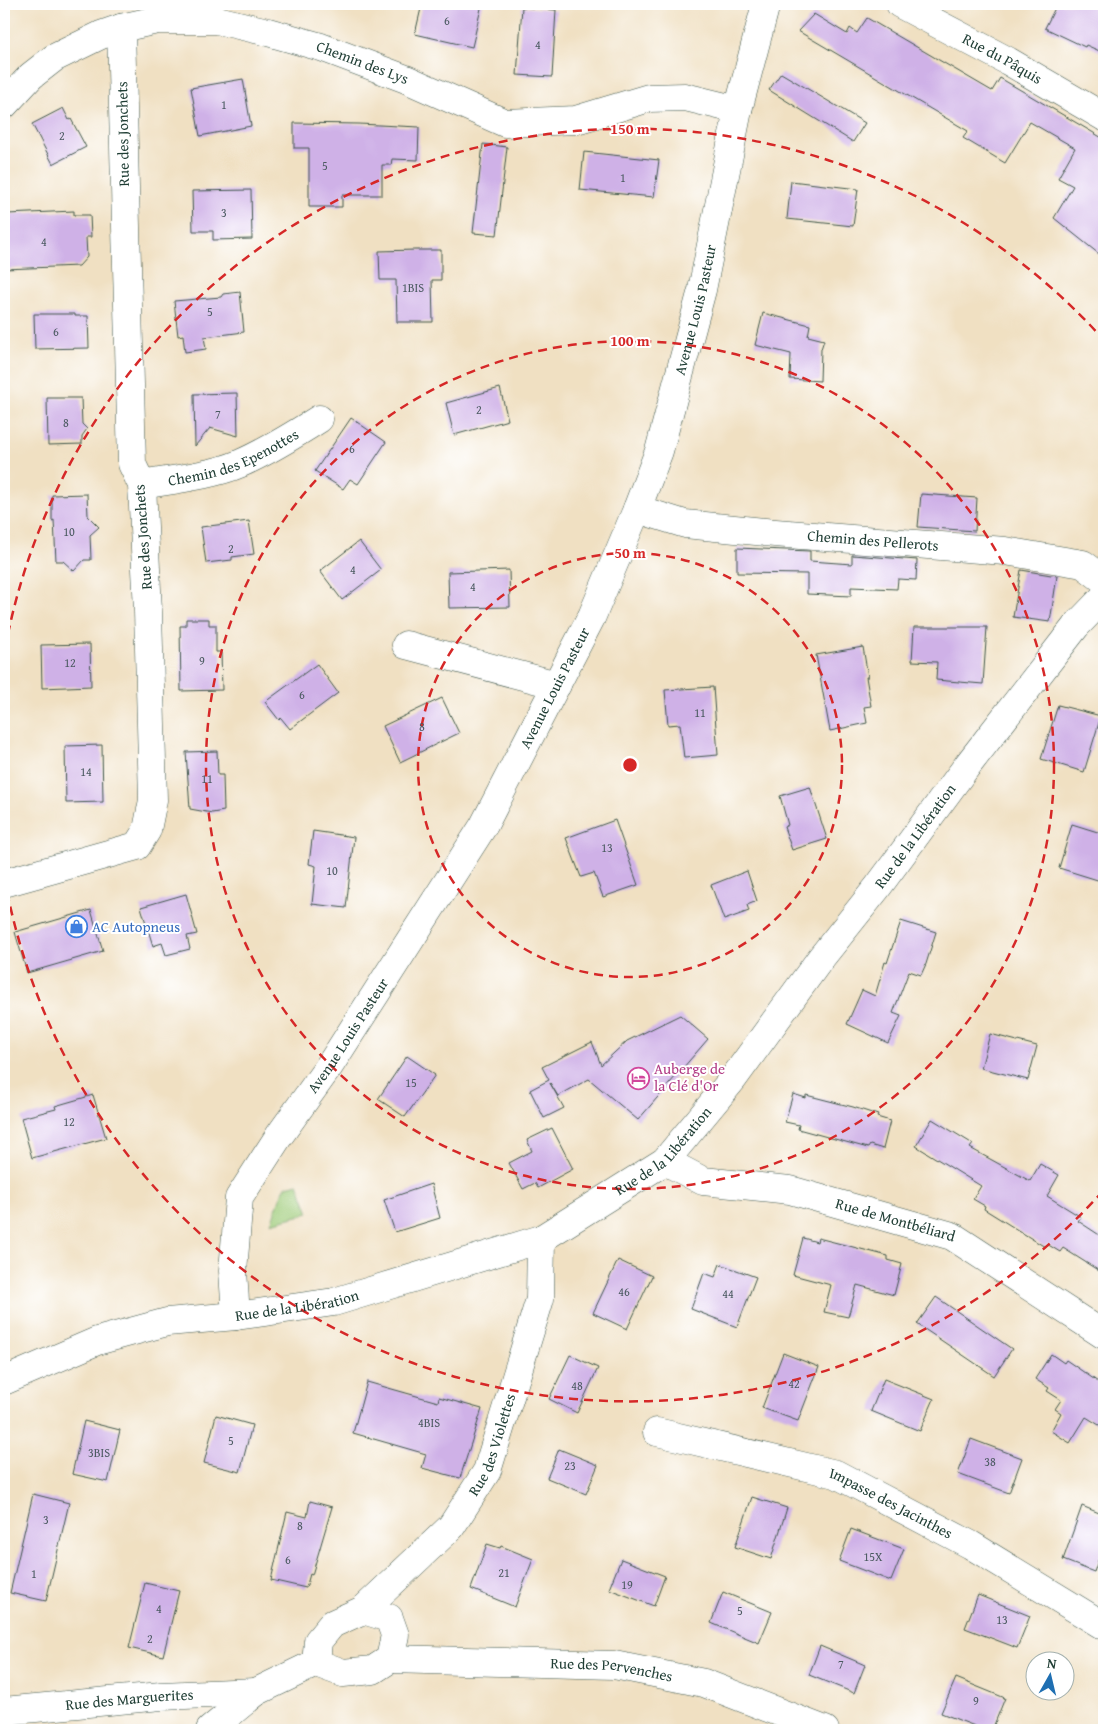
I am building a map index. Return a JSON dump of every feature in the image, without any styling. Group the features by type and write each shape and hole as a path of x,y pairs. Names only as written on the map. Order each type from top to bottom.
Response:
{"street":[{"name":"Avenue Louis Pasteur","path":"236,1316 233,1270 238,1198 279,1136 330,1065 484,825 592,616 637,509 659,450 702,290 738,110 766,4"},
{"name":"Rue du Pâquis","path":"900,4 1008,61 1104,117"},
{"name":"Chemin des Lys","path":"4,105 31,76 54,58 101,35 121,28 157,20 217,20 321,47 406,79 505,123 576,120 649,98 685,97 738,110"},
{"name":"Rue des Jonchets","path":"4,883 137,846 147,830 152,800 148,611 142,485 132,464 121,28"},
{"name":"Chemin des Epenottes","path":"142,485 238,465 298,432 319,418"},
{"name":"Chemin des Pellerots","path":"637,509 685,524 1005,551 1082,564 1104,580"},
{"name":"Rue de la Libération","path":"4,1381 96,1341 167,1322 236,1316 334,1302 541,1238 665,1161 732,1079 821,958 877,888 967,766 1076,626 1104,598"},
{"path":"406,645 557,685"},
{"name":"Rue de Montbéliard","path":"665,1161 703,1181 790,1190 952,1236 1104,1335"},
{"name":"Rue des Violettes","path":"363,1610 451,1527 487,1472 540,1299 541,1238"},
{"name":"Impasse des Jacinthes","path":"657,1432 836,1474 971,1545 1104,1626"},
{"path":"210,1730 256,1692 316,1663 343,1673 373,1670 390,1659 395,1635 389,1618 363,1610 332,1624 318,1642 316,1663"},
{"name":"Rue des Pervenches","path":"390,1659 614,1665 704,1683 825,1730"},
{"name":"Rue des Marguerites","path":"4,1711 161,1696 256,1692"}],"green space":[{"path":"298,1183 309,1213 271,1223 286,1186"}],"building":[{"path":"422,4 482,4 472,47 415,34"},
{"path":"1057,4 1087,4 1104,12 1104,53 1086,45 1085,47 1045,28"},
{"path":"522,7 556,10 552,77 517,75"},
{"path":"814,14 847,34 850,28 857,33 867,18 992,91 1000,78 1104,139 1104,258 1054,218 1073,186 1058,178 1075,148 1030,122 1005,163 963,138 968,131 798,31"},
{"path":"781,73 865,123 853,142 769,90"},
{"path":"243,79 251,126 200,136 191,88"},
{"path":"63,108 86,147 53,164 32,124"},
{"path":"294,123 419,127 418,160 392,159 391,165 382,165 382,195 342,195 342,207 309,207 309,148 294,148"},
{"path":"483,144 507,147 497,235 473,233"},
{"path":"584,152 659,160 654,197 580,190"},
{"path":"791,181 858,189 853,226 787,219"},
{"path":"251,190 252,239 213,240 213,231 193,231 192,191"},
{"path":"74,211 74,215 90,215 91,237 86,237 87,257 79,266 4,269 4,218 7,218 7,214"},
{"path":"441,250 441,280 432,280 433,322 397,322 396,280 380,280 379,251"},
{"path":"240,292 244,332 204,337 206,349 185,352 183,335 178,336 174,301 221,297 223,294"},
{"path":"763,313 810,325 808,336 824,340 821,349 820,381 790,379 791,354 755,345"},
{"path":"34,314 75,314 75,316 88,316 89,348 35,349"},
{"path":"500,388 508,420 454,435 446,403"},
{"path":"237,393 238,436 210,428 195,446 194,394"},
{"path":"47,398 81,398 82,424 87,429 82,436 82,444 48,445"},
{"path":"351,418 386,442 358,484 350,479 343,489 315,471"},
{"path":"87,494 88,516 99,527 90,535 91,560 84,560 74,571 63,561 56,561 54,520 52,521 52,495"},
{"path":"921,494 977,498 975,531 918,527"},
{"path":"249,521 254,554 232,557 232,560 206,563 201,527"},
{"path":"359,541 381,570 342,600 320,571"},
{"path":"737,548 810,551 810,561 852,564 852,555 917,560 916,580 898,579 897,589 851,587 851,596 807,594 807,574 737,573"},
{"path":"509,570 510,607 449,608 448,572"},
{"path":"1021,570 1057,576 1050,622 1013,617"},
{"path":"186,619 209,619 209,625 216,625 216,652 221,652 222,690 181,691 180,626 186,626"},
{"path":"914,627 987,627 983,684 936,680 937,662 912,661"},
{"path":"90,644 91,686 42,688 41,645"},
{"path":"863,647 871,706 864,707 867,723 830,731 816,655"},
{"path":"317,664 338,693 290,729 281,718 279,720 265,702"},
{"path":"713,687 718,755 684,758 680,724 668,725 665,690"},
{"path":"442,698 459,733 400,762 383,726"},
{"path":"1058,705 1101,716 1084,772 1041,759"},
{"path":"102,745 103,802 66,803 65,746"},
{"path":"217,751 218,775 223,775 224,811 212,813 190,809 186,752"},
{"path":"810,787 827,839 792,850 784,827 788,825 780,796"},
{"path":"615,820 638,885 603,897 594,873 581,877 566,838"},
{"path":"1072,824 1104,834 1104,882 1059,868"},
{"path":"313,831 354,837 346,908 312,904 316,866 309,864"},
{"path":"747,871 757,901 747,905 749,911 724,920 711,885"},
{"path":"186,894 197,934 187,936 190,949 166,955 162,943 153,946 141,907"},
{"path":"91,910 103,951 27,973 15,932"},
{"path":"901,921 936,932 921,975 909,971 893,1013 901,1016 888,1043 847,1024 862,990 875,996 885,962 887,963"},
{"path":"680,1015 708,1039 638,1120 589,1079 558,1096 550,1083 564,1108 544,1118 530,1090 549,1080 542,1067 592,1042 601,1065 627,1041"},
{"path":"990,1034 1037,1046 1028,1080 981,1068"},
{"path":"407,1056 435,1075 405,1117 378,1099"},
{"path":"793,1094 806,1098 806,1095 853,1107 890,1121 883,1149 870,1145 868,1148 798,1129 799,1125 785,1122"},
{"path":"93,1095 106,1138 32,1158 21,1118 56,1109 55,1106"},
{"path":"932,1119 973,1144 970,1148 1030,1181 1040,1164 1059,1175 1047,1196 1081,1217 1078,1221 1104,1238 1104,1274 1063,1248 1060,1252 1047,1244 1045,1247 984,1209 985,1206 973,1199 981,1186 916,1146"},
{"path":"552,1128 573,1169 538,1188 535,1183 523,1189 509,1163 532,1151 527,1140"},
{"path":"431,1184 440,1218 395,1232 384,1200"},
{"path":"803,1238 817,1242 818,1238 888,1256 888,1260 902,1264 894,1295 857,1285 848,1317 824,1312 831,1285 793,1275"},
{"path":"618,1260 652,1276 627,1329 593,1313"},
{"path":"720,1264 756,1277 737,1327 691,1309 704,1273 715,1277"},
{"path":"936,1297 1012,1349 994,1376 917,1324"},
{"path":"783,1353 819,1367 798,1421 762,1408"},
{"path":"1051,1354 1064,1363 1066,1360 1104,1386 1104,1428 1086,1417 1070,1443 1051,1431 1061,1413 1055,1409 1061,1400 1047,1391 1049,1388 1035,1379"},
{"path":"570,1355 598,1368 577,1413 549,1399"},
{"path":"884,1379 934,1399 920,1431 871,1411"},
{"path":"367,1382 438,1402 439,1397 482,1409 460,1478 422,1468 426,1454 353,1433"},
{"path":"216,1415 252,1425 240,1472 204,1463"},
{"path":"84,1421 120,1430 108,1482 72,1474"},
{"path":"971,1439 1022,1458 1009,1493 958,1474"},
{"path":"559,1449 598,1465 586,1494 547,1478"},
{"path":"33,1494 69,1503 46,1601 10,1593"},
{"path":"752,1497 787,1508 771,1559 735,1547"},
{"path":"310,1501 332,1507 312,1575 310,1574 306,1588 271,1580 287,1512 307,1517"},
{"path":"1082,1506 1104,1515 1104,1544 1094,1572 1063,1560"},
{"path":"851,1529 904,1549 891,1581 839,1561"},
{"path":"487,1544 500,1548 501,1546 533,1559 515,1607 471,1589"},
{"path":"621,1559 665,1576 654,1606 609,1589"},
{"path":"145,1583 179,1591 163,1656 129,1648"},
{"path":"723,1592 772,1612 759,1643 711,1623"},
{"path":"978,1595 1030,1616 1017,1648 965,1628"},
{"path":"820,1646 865,1665 854,1693 809,1675"},
{"path":"956,1678 1005,1698 992,1730 985,1730 941,1713"}],"place":[{"name":"AC Autopneus","path":"76,927"},
{"name":"Auberge de la Clé d'Or","path":"638,1078"}]}
